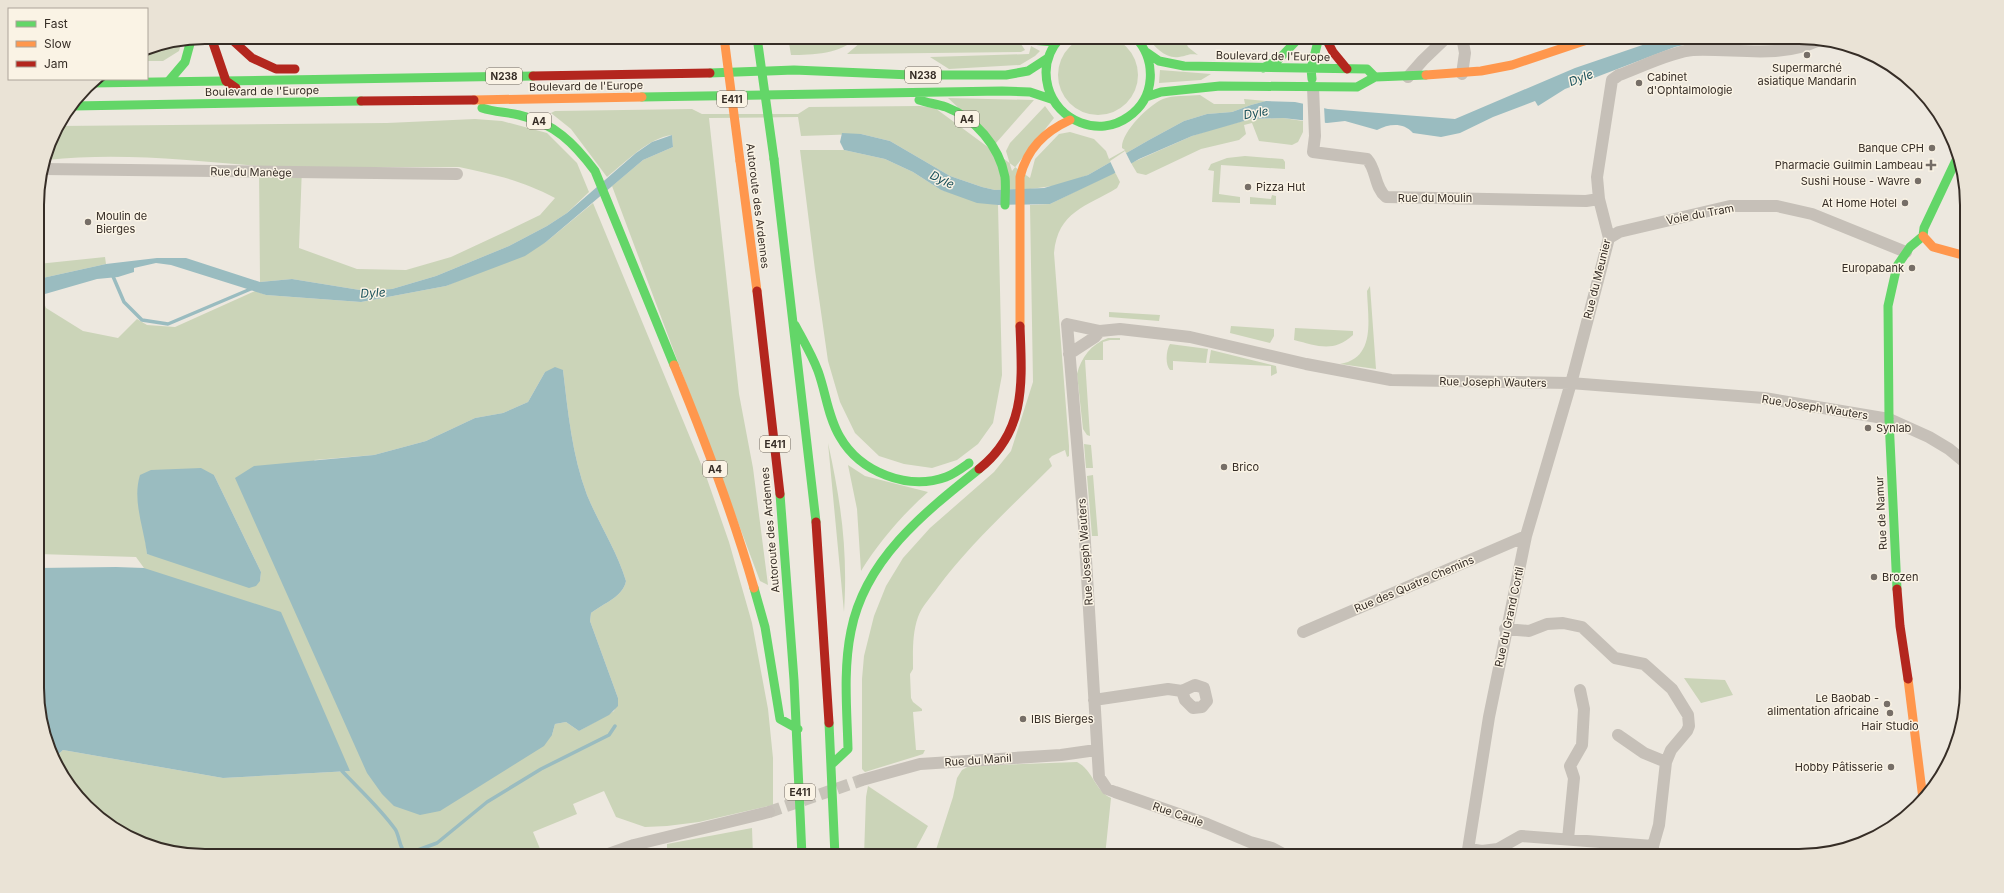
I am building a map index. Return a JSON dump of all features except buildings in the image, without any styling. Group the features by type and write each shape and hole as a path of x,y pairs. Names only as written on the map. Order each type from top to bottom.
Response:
{"main road":[{"path":"168,82 185,62 190,44"},
{"path":"213,44 226,81 238,89 252,90"},
{"path":"237,44 252,58 276,69 322,70 342,79"},
{"name":"Autoroute des Ardennes","path":"725,44 769,386 798,729 802,849"},
{"name":"Autoroute des Ardennes","path":"758,44 774,159 816,524 832,764 835,849"},
{"name":"Boulevard de l'Europe","path":"1057,44 1048,58 1045,72 1046,86 1051,99 1059,110 1070,120 1087,127 1100,128 1112,126 1133,114 1146,97 1150,83 1150,67 1146,52"},
{"name":"Boulevard de l'Europe","path":"1140,44 1146,52 1159,61 1184,66 1367,69 1376,77"},
{"path":"1263,68 1278,60 1294,44"},
{"path":"1302,44 1304,54 1311,69 1313,87"},
{"path":"1311,69 1317,44"},
{"path":"1329,44 1333,52 1347,69"},
{"name":"Boulevard de l'Europe","path":"1146,97 1161,92 1220,86 1357,87 1376,77 1462,74 1512,65 1575,44"},
{"name":"Boulevard de l'Europe","path":"100,83 665,74 794,70 911,75 1006,75 1028,71 1038,66 1048,58"},
{"name":"Boulevard de l'Europe","path":"78,106 1002,91 1030,92 1051,99"},
{"path":"289,93 327,94 382,102"},
{"name":"A4","path":"903,93 923,102 945,107 960,114 976,126 988,140 998,157 1005,176 1005,214"},
{"name":"A4","path":"465,100 491,112 517,115 556,128 570,139 595,171 612,208 712,459 740,540 766,627 780,719 798,729"},
{"path":"832,764 848,749 846,677 851,631 862,594 890,549 931,507 992,459 1002,447 1016,419 1022,383 1018,221 1020,177 1024,161 1038,139 1049,131 1070,120"},
{"path":"1955,163 1924,228 1924,236 1933,247 1960,254"},
{"name":"Rue de Namur","path":"1922,792 1913,707 1900,626 1889,420 1888,306 1897,266 1906,252 1924,236"},
{"path":"794,325 817,370 827,408 838,433 846,445 871,468 895,479 921,482 946,477 978,455"}],"street":[{"path":"1408,77 1440,44"},
{"path":"1462,74 1465,53 1463,44"},
{"name":"Rue du Meunier","path":"1570,383 1609,238 1599,199 1597,177 1612,80 1619,75 1685,51 1774,51 1799,47 1807,44"},
{"name":"Rue du Moulin","path":"1313,87 1315,101 1315,136 1313,152 1367,159 1372,164 1382,193 1386,196 1393,198 1586,201 1599,199"},
{"name":"Rue du Manège","path":"48,169 457,174"},
{"name":"Voie du Tram","path":"1609,238 1619,232 1633,228 1730,206 1777,206 1812,214 1906,252"},
{"name":"Rue Joseph Wauters","path":"1096,750 1084,526 1067,324 1100,331 1120,329 1190,337 1306,364 1391,380 1570,383 1764,398 1889,420 1936,441 1960,458"},
{"path":"1070,354 1095,337 1100,331"},
{"name":"Rue du Grand Cortil","path":"1468,849 1489,717 1505,629 1526,536 1570,383"},
{"name":"Rue des Quatre Chemins","path":"1303,632 1526,536"},
{"path":"1505,629 1529,631 1547,624 1563,623 1582,626 1615,658 1649,666 1672,689 1688,715 1687,731 1671,750 1666,762 1660,825 1654,849"},
{"path":"1094,700 1168,689 1182,691"},
{"path":"1568,839 1574,778 1570,766 1582,745 1584,709 1580,690"},
{"path":"1618,735 1644,753 1666,762"},
{"name":"Rue du Manil","path":"862,780 920,764 1061,755 1096,750"},
{"name":"Rue Caule","path":"1096,750 1099,777 1107,789 1207,824 1250,842 1274,849"},
{"path":"623,849 769,812"},
{"path":"1498,849 1521,836 1568,839 1639,849"}],"green space":[{"path":"789,44 849,44 835,50 817,54 791,55"},
{"path":"859,44 1021,44 1025,50 1021,52 847,54"},
{"path":"1074,44 1122,44 1131,53 1137,67 1137,83 1131,97 1120,108 1106,114 1090,114 1076,108 1065,97 1059,83 1058,75 1061,60"},
{"path":"1153,44 1187,44 1188,47 1198,55 1190,54 1174,57 1161,52"},
{"path":"181,46 179,51 163,61 148,61 148,54 163,49"},
{"path":"1031,46 1040,51 1035,56 1020,65 949,69 930,57 1029,54"},
{"path":"1160,70 1211,74 1201,80 1159,83"},
{"path":"1200,95 1214,104 1245,104 1244,99 1266,101 1232,112 1207,114 1184,121 1088,175 1060,185 1030,189 995,190 982,187 950,176 890,141 861,134 801,136 798,117 709,118 739,394 753,468 768,585 760,581 612,186 643,160 673,147 672,135 663,137 646,146 607,177 571,129 551,113 555,111 692,109 702,114 798,114 809,107 920,106 935,108 1030,178 1035,159 1059,134 1070,132 1094,139 1106,151 1109,159 1125,150 1122,148 1126,134 1137,120 1157,102 1171,97"},
{"path":"948,98 1034,100 996,143"},
{"path":"1045,106 1054,118 1012,171 1006,151 1010,143"},
{"path":"1283,118 1303,121 1303,132 1298,142 1292,145 1259,141 1252,123 1244,125 1246,134 1239,140 1201,149 1146,175 1137,173 1131,163 1192,136 1213,129 1251,119"},
{"path":"475,119 502,121 547,133 577,163 589,192 567,213 547,226 509,246 436,276 392,289 366,291 292,279 260,282 259,166 180,159 126,157 50,160 56,143 65,126 387,123","holes":["302,167 459,167 519,182 555,198 540,215 509,230 451,257 406,270 357,269 299,248"]},
{"path":"800,150 844,150 885,159 913,172 941,190 998,205 1002,375 993,423 978,444 957,460 932,468 904,464 879,456 855,433 840,402 828,361"},
{"path":"1245,156 1283,159 1285,162 1285,169 1221,165 1219,194 1240,197 1240,203 1212,202 1214,171 1208,170 1211,164 1227,158"},
{"path":"1115,172 1120,182 1117,188 1084,206 1068,219 1061,228 1054,253 1069,456 1067,457 1065,450 1049,459 1052,466 964,555 924,605 918,617 915,630 913,643 913,669 910,674 911,698 913,702 922,709 922,711 913,712 916,750 925,750 923,754 865,772 862,769 862,679 864,656 874,616 886,586 903,558 930,528 994,472 1011,451 1033,382 1030,205 1050,204"},
{"path":"1272,195 1276,196 1276,205 1250,204 1250,197 1271,199"},
{"path":"593,203 706,476 729,542 752,623 768,709 773,758 773,805 699,822 645,827 616,817 604,791 573,804 577,814 533,832 540,849 194,849 163,844 143,837 124,827 107,816 91,802 77,786 58,754 63,750 223,778 350,771 144,568 136,557 44,554 44,303 46,308 83,331 118,338 137,319 147,325 175,327 255,291 266,295 361,302 446,286 546,242","holes":["563,370 574,449 582,480 592,506 618,559 626,581 624,587 617,596 591,613 590,621 618,698 614,711 579,731 566,722 555,724 552,735 314,460 374,455 426,441 475,418 503,413 528,402 545,372","214,475 261,572 260,581 147,554 145,534"]},
{"path":"105,257 106,264 44,278 44,263"},
{"path":"1370,286 1376,369 1340,364 1352,360 1360,354 1365,346 1368,325 1367,291"},
{"path":"1109,312 1160,315 1159,321 1109,317"},
{"path":"1231,326 1274,329 1274,336 1270,343 1230,333"},
{"path":"1295,328 1353,331 1353,335 1346,341 1339,344 1332,346 1318,346 1294,340"},
{"path":"1108,338 1120,338 1120,340 1103,342 1103,360 1085,360 1090,436 1087,435 1083,429 1077,374 1081,362 1088,352 1097,344"},
{"path":"1170,344 1208,349 1206,363 1173,361 1173,370 1170,370 1167,365 1167,357"},
{"path":"1211,350 1276,366 1277,373 1271,376 1271,366 1209,363"},
{"path":"828,443 837,486 844,547 844,612"},
{"path":"1084,444 1091,445 1093,468 1086,468"},
{"path":"848,465 865,476 928,492 892,529 875,550 861,571 857,509"},
{"path":"1093,475 1098,536 1092,536 1087,476"},
{"path":"1684,678 1725,680 1733,695 1701,703"},
{"path":"1077,762 1087,770 1101,791 1111,798 1106,849 936,849 953,797 957,778 962,770 969,766"},
{"path":"868,786 928,826 916,849 864,849 866,797"},
{"path":"752,828 753,849 667,849 667,844"}],"water":[{"name":"Dyle","path":"1645,44 1687,44 1675,47 1565,89 1538,106 1535,101 1493,117 1460,133 1441,137 1413,133 1405,127 1396,125 1386,126 1377,130 1345,121 1327,123 1283,118 1251,119 1192,136 1139,159 1113,174 1050,204 998,205 977,203 941,190 913,172 885,159 844,150 840,142 842,133 861,134 890,141 950,176 995,190 1044,188 1088,175 1184,121 1207,114 1232,112 1266,101 1295,102 1328,109 1455,119 1575,68"},
{"name":"Dyle","path":"672,135 673,147 643,160 546,242 525,256 446,286 361,302 266,295 171,265 156,263 134,268 134,272 118,277 97,279 44,294 44,278 106,264 157,258 186,258 260,282 292,279 366,291 392,289 436,276 509,246 547,226 567,213 636,153 652,142"},
{"path":"555,367 563,370 571,433 582,480 592,506 618,559 626,581 624,587 617,596 591,613 590,621 618,698 618,706 609,715 579,731 566,722 555,724 552,735 544,746 440,811 420,815 394,806 382,794 367,773 235,478 254,466 374,455 426,441 475,418 503,413 528,402 545,372"},
{"path":"201,468 214,475 261,572 260,581 256,586 249,588 147,554 139,514 137,495 140,475 151,470"},
{"path":"44,568 144,568 281,612 350,771 223,778 63,750 58,754 49,730 44,699"}],"pier":[{"path":"1303,102 1324,106 1325,125 1303,123"},
{"path":"1125,151 1132,165 1116,174 1110,161"}],"waterway":[{"path":"112,274 124,302 142,320 168,324 253,288"},
{"path":"421,849 437,843 487,802 541,769 609,735 615,726"},
{"path":"342,771 389,821 397,832 402,849"}],"tunnel":[{"path":"769,812 862,780"}],"traffic: fast":[{"path":"168,82 185,62 190,44"},
{"path":"758,44 774,159"},
{"path":"1055,44 1049,54 1046,67 1048,87 1053,99 1060,109 1070,117 1080,123 1092,126 1105,126 1117,123 1128,117 1144,100 1148,89 1150,67 1140,44"},
{"path":"1263,68 1278,60 1293,44"},
{"path":"1312,79 1311,69 1317,44"},
{"path":"1146,52 1159,61 1184,66 1367,69 1375,77"},
{"path":"710,73 794,70 911,75 1006,75 1028,71 1048,58"},
{"path":"1146,97 1161,92 1220,86 1357,87 1375,77 1426,75"},
{"path":"100,83 533,76"},
{"path":"642,97 1002,91 1030,92 1051,99"},
{"path":"919,100 946,107 957,112 967,118 984,134 1002,166 1005,177 1005,205"},
{"path":"78,106 361,101"},
{"path":"482,108 519,115 543,123 571,143 595,171 674,365"},
{"path":"774,159 816,522"},
{"path":"1923,236 1924,228 1955,163"},
{"path":"1897,589 1889,419 1888,306 1897,266 1910,247 1923,236"},
{"path":"795,325 818,371 836,429 849,449 860,460 872,469 886,475 901,480 916,482 931,481 946,477 955,473 969,463"},
{"path":"832,764 848,749 846,690 847,660 851,631 858,605 869,581 883,559 918,520 979,469"},
{"path":"780,494 794,680 802,849"},
{"path":"754,588 765,627 780,719 798,729"},
{"path":"829,723 835,849"}],"traffic: slow":[{"path":"725,44 740,161"},
{"path":"1426,75 1481,71 1512,65 1575,44"},
{"path":"474,100 642,97"},
{"path":"1020,326 1020,177 1027,158 1038,142 1052,130 1070,120"},
{"path":"740,161 757,291"},
{"path":"1923,236 1933,247 1960,254"},
{"path":"674,365 717,475 754,588"},
{"path":"1908,679 1922,792"}],"traffic: jam":[{"path":"213,44 226,81 236,88"},
{"path":"237,44 252,58 276,69 295,69"},
{"path":"1329,44 1333,52 1347,69"},
{"path":"533,76 710,73"},
{"path":"361,101 474,100"},
{"path":"757,291 780,494"},
{"path":"979,469 995,454 1006,438 1014,422 1021,385 1020,326"},
{"path":"816,522 829,723"},
{"path":"1897,589 1900,626 1908,679"}],"place":[{"name":"Supermarché asiatique Mandarin","path":"1807,55"},
{"name":"Cabinet d'Ophtalmologie","path":"1639,83"},
{"name":"Banque CPH","path":"1932,148"},
{"name":"Pharmacie Guilmin Lambeau","path":"1931,165"},
{"name":"Sushi House - Wavre","path":"1918,181"},
{"name":"Pizza Hut","path":"1248,187"},
{"name":"At Home Hotel","path":"1905,203"},
{"name":"Moulin de Bierges","path":"88,222"},
{"name":"Europabank","path":"1912,268"},
{"name":"Synlab","path":"1868,428"},
{"name":"Brico","path":"1224,467"},
{"name":"Brozen","path":"1874,577"},
{"name":"Le Baobab - alimentation africaine","path":"1887,704"},
{"name":"Hair Studio","path":"1890,713"},
{"name":"IBIS Bierges","path":"1023,719"},
{"name":"Hobby Pâtisserie","path":"1891,767"}]}
